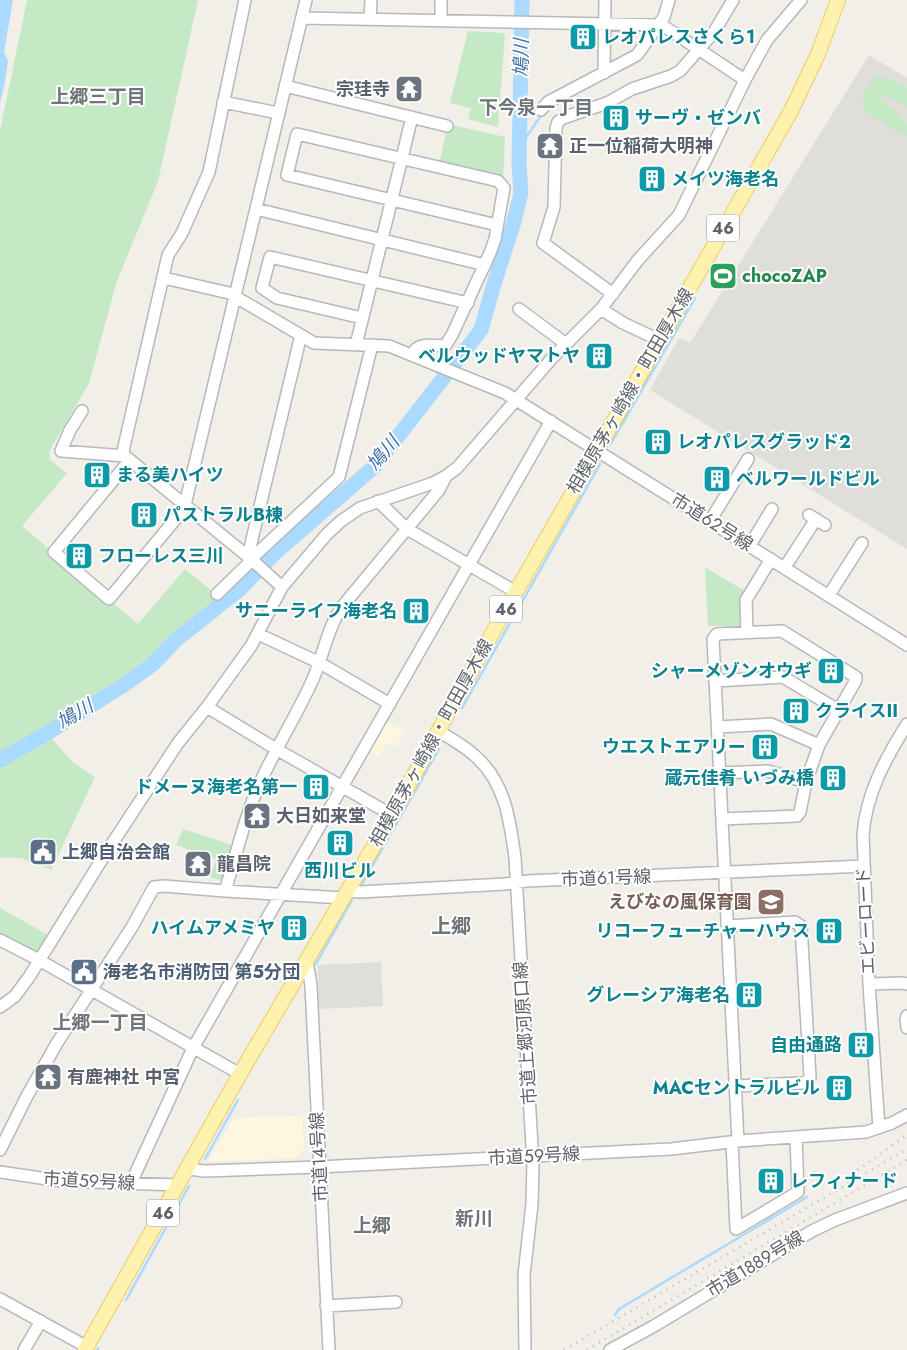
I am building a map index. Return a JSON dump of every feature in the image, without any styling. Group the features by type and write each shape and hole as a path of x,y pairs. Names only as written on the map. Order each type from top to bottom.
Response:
{"main road":[{"name":"相模原茅ヶ崎線・町田厚木線","path":"86,1348 240,1074 392,815 516,592 791,111 818,54 838,0"}],"street":[{"path":"245,0 209,172 182,233 168,255 123,451 127,458 251,559 282,587"},
{"path":"127,458 54,552 109,599 184,509 306,0"},
{"path":"370,19 371,0"},
{"path":"441,0 441,20"},
{"path":"604,73 605,0"},
{"path":"541,110 548,102 637,55 662,26 669,0"},
{"path":"613,294 543,243 554,207 556,128 558,122 563,118 607,103 632,89 671,76 680,71 714,32 733,0"},
{"path":"0,1007 8,1003 20,989 178,743 207,707 258,634 282,587 327,534 341,521 360,508 410,491 446,476 457,468 566,344 600,309 638,260 679,215 745,80 768,40 801,0"},
{"path":"302,18 605,23 662,26 745,80"},
{"path":"285,86 447,126"},
{"path":"223,102 278,114"},
{"path":"356,345 412,117"},
{"path":"412,355 416,348 423,346 445,346 468,303 495,239 504,188 498,181 297,134 287,175 497,225"},
{"path":"256,209 485,265"},
{"path":"362,318 277,298 262,288 270,257 468,303"},
{"name":"市道62号線","path":"164,278 229,293 314,343 389,346 466,377 516,400 907,644"},
{"path":"519,309 566,344"},
{"path":"600,309 623,323 659,340"},
{"path":"251,559 301,335"},
{"path":"217,594 251,559 339,477 372,345"},
{"path":"82,412 70,430 61,451 127,458"},
{"path":"131,1183 193,1048 470,565 550,421"},
{"path":"710,521 748,459"},
{"path":"225,891 254,797 276,749 312,682 333,620 340,608 439,490 446,476"},
{"path":"378,501 407,529 516,592"},
{"path":"750,545 772,509"},
{"path":"786,568 817,520"},
{"path":"829,595 862,543"},
{"path":"747,632 746,600 771,559"},
{"path":"722,819 797,816 800,812 806,782 819,745 856,677 782,631 717,634 713,639 735,1086 736,1229 798,1192 796,1137"},
{"path":"258,634 320,663 390,704"},
{"path":"715,680 783,677 838,710"},
{"path":"207,707 392,815"},
{"path":"718,727 771,724 819,745"},
{"name":"エビーロード","path":"879,1128 869,984 863,835 869,805 882,767 907,724"},
{"name":"市道上郷河原口線","path":"438,731 482,762 489,770 499,788 506,807 511,833 516,882 533,1156 532,1204 524,1275 525,1349"},
{"path":"720,773 768,771 806,782"},
{"name":"市道61号線","path":"91,990 132,927 154,887 346,894 516,882 864,866"},
{"path":"727,926 796,922 800,926 810,1077 806,1083 735,1086"},
{"path":"0,940 39,960 240,1074"},
{"name":"市道14号線","path":"306,964 310,972 311,986 328,1350"},
{"path":"893,983 902,987 907,993"},
{"path":"869,984 907,984"},
{"path":"0,1150 57,1043 91,990"},
{"path":"907,1016 907,1028"},
{"name":"市道59号線","path":"188,1169 205,1171 319,1167 671,1149 866,1132 907,1115"},
{"name":"市道59号線","path":"0,1172 61,1181 178,1186"},
{"name":"市道1889号線","path":"610,1350 818,1228 842,1217 906,1198"},
{"path":"0,1299 42,1321 86,1348"},
{"path":"326,1306 396,1302"},
{"path":"24,1350 42,1321"}],"shaded area":[{"path":"869,55 907,78 907,549 650,390 679,338 690,343"},
{"path":"384,721 404,731 396,747 387,742 379,757 368,750"},
{"path":"381,962 383,1006 319,1009 318,965"},
{"path":"302,1116 304,1148 295,1158 208,1162 234,1118"}],"green space":[{"path":"27,0 198,0 158,181 116,284 89,383 50,450 49,459 67,473 22,526 138,624 185,569 219,597 147,662 102,695 46,731 71,761 95,777 51,870 21,858 0,858 0,131"},
{"path":"468,31 505,33 498,127 468,119 471,108 450,103"},
{"path":"876,75 897,82 907,88 907,106 888,97 881,96 880,98 898,113 907,124 907,136 888,128 880,120 870,116 862,105 864,92"},
{"path":"448,124 505,137 503,182 439,164"},
{"path":"705,568 745,591 742,622 739,626 708,626"},
{"path":"183,829 235,846 225,882 210,877 216,859 176,845"},
{"path":"0,908 48,935 32,963 0,945"}],"water":[{"path":"0,0 13,0 4,52 8,61 0,103"}],"waterway":[{"name":"鳩川","path":"0,760 46,734 127,683 153,664 176,640 239,590 275,553 374,467 481,330 521,193 519,165 522,0"},
{"path":"519,148 542,114"},
{"path":"610,445 695,298"},
{"path":"462,708 600,464"},
{"path":"362,884 439,749"},
{"path":"316,964 352,900"},
{"path":"205,1159 238,1100"},
{"path":"126,1300 189,1186"},
{"path":"615,1315 619,1309 807,1197"}],"railway":[{"path":"852,1174 907,1135"},
{"path":"564,1350 907,1149"},
{"path":"587,1350 907,1160"}],"place":[{"name":"レオパレスさくら1","path":"583,37"},
{"name":"宗珪寺","path":"409,89"},
{"name":"サーヴ・ゼンバ","path":"616,118"},
{"name":"正一位稲荷大明神","path":"550,146"},
{"name":"メイツ海老名","path":"652,179"},
{"name":"chocoZAP","path":"723,276"},
{"name":"ベルウッドヤマトヤ","path":"599,356"},
{"name":"レオパレスグラッド2","path":"658,442"},
{"name":"まる美ハイツ","path":"97,475"},
{"name":"ベルワールドビル","path":"717,479"},
{"name":"パストラルB棟","path":"144,515"},
{"name":"フローレス三川","path":"79,556"},
{"name":"サニーライフ海老名","path":"416,611"},
{"name":"シャーメゾンオウギ","path":"831,671"},
{"name":"クライスII","path":"796,711"},
{"name":"ウエストエアリー","path":"765,747"},
{"name":"蔵元佳肴 いづみ橋","path":"833,778"},
{"name":"ドメーヌ海老名第一","path":"316,787"},
{"name":"大日如来堂","path":"257,816"},
{"name":"西川ビル","path":"340,843"},
{"name":"上郷自治会館","path":"43,852"},
{"name":"龍昌院","path":"198,864"},
{"name":"えびなの風保育園","path":"771,902"},
{"name":"ハイムアメミヤ","path":"294,928"},
{"name":"リコーフューチャーハウス","path":"829,931"},
{"name":"海老名市消防団 第5分団","path":"84,972"},
{"name":"グレーシア海老名","path":"749,995"},
{"name":"自由通路","path":"861,1045"},
{"name":"有鹿神社 中宮","path":"48,1077"},
{"name":"MACセントラルビル","path":"839,1088"},
{"name":"レフィナード","path":"771,1181"}],"district":[{"name":"上郷三丁目","path":"98,96"},
{"name":"下今泉一丁目","path":"536,107"},
{"name":"上郷","path":"451,926"},
{"name":"上郷一丁目","path":"100,1022"},
{"name":"新川","path":"474,1218"},
{"name":"上郷","path":"372,1225"}]}
